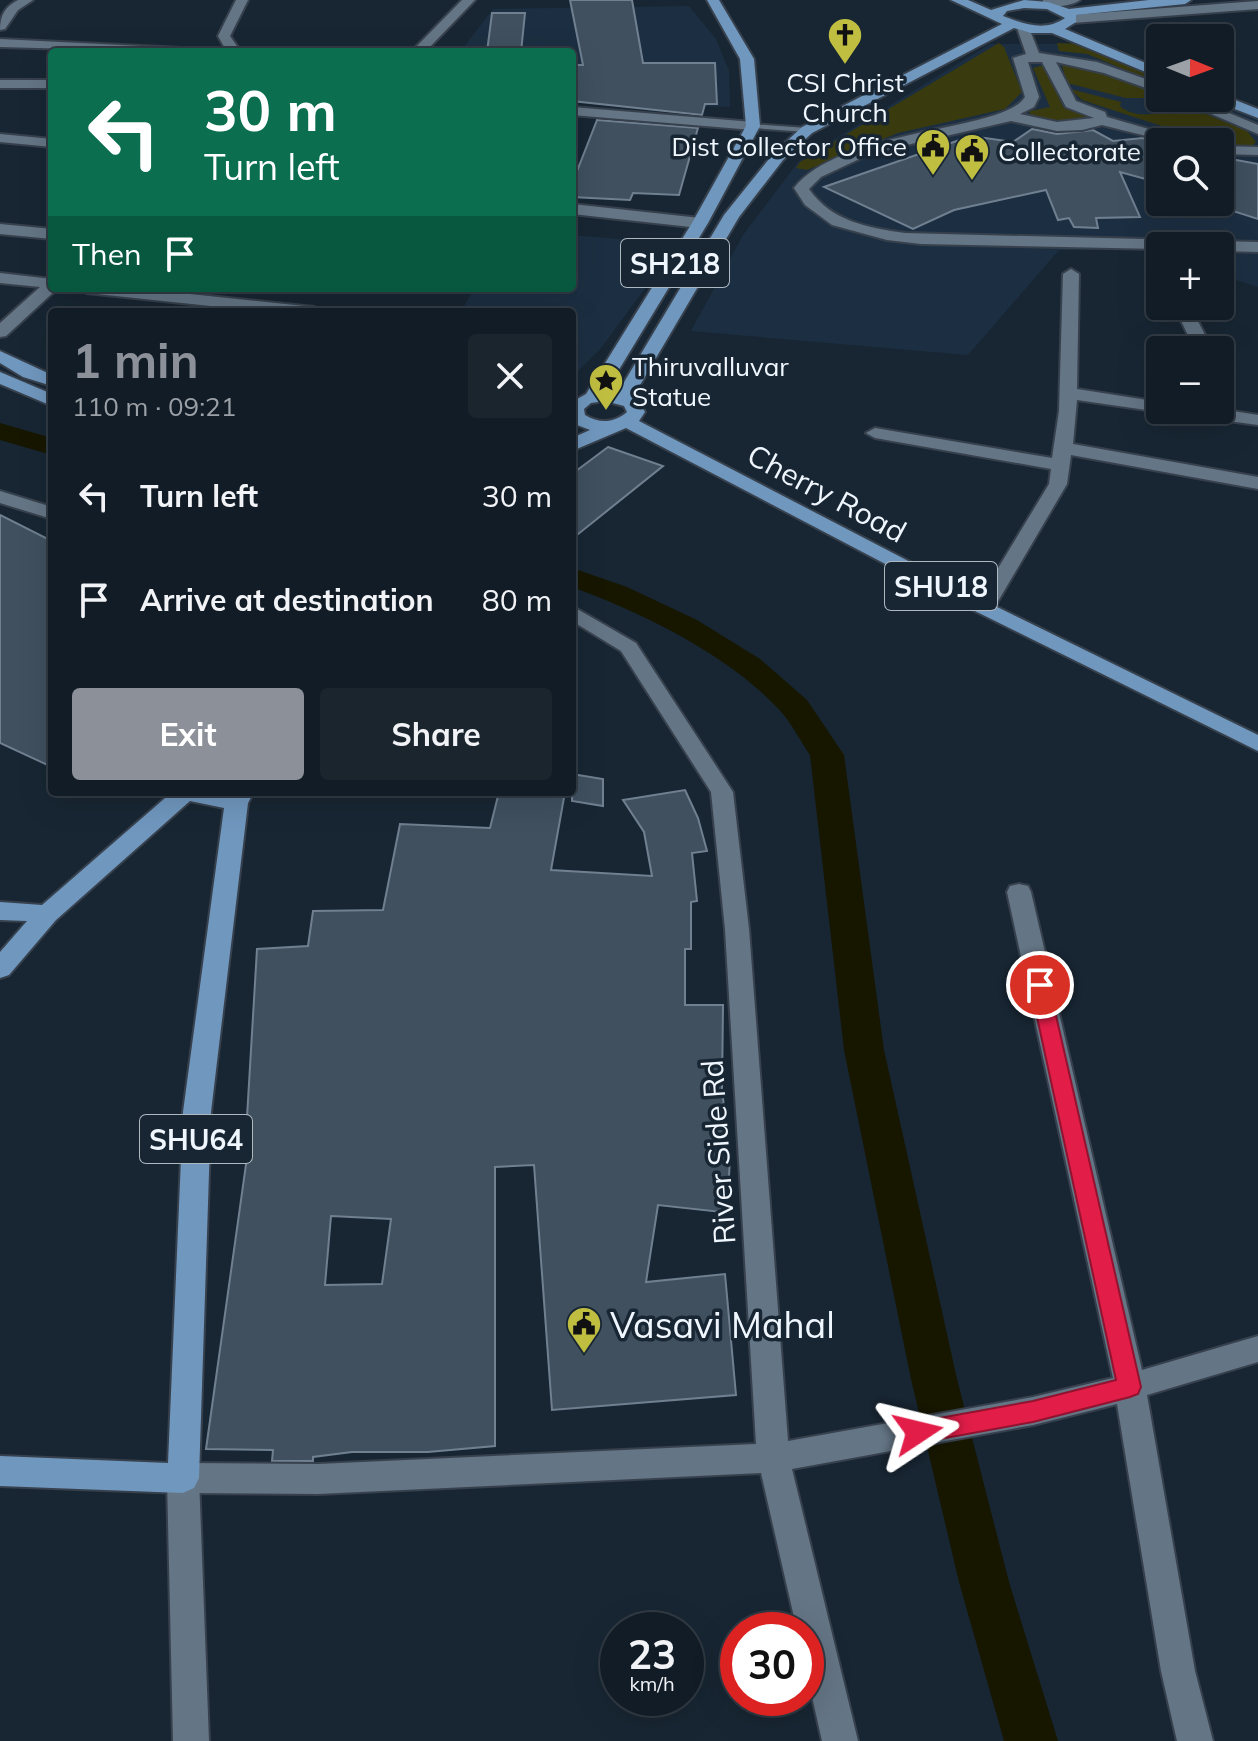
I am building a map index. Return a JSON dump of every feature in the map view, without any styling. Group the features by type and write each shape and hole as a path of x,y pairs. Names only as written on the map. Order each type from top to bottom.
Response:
{"main road":[{"path":"713,0 747,59 753,126"},
{"path":"957,0 1010,23"},
{"path":"995,0 1047,3"},
{"path":"1032,0 1072,10 1185,0"},
{"name":"SH218","path":"1010,3 998,9 1010,23"},
{"path":"1072,10 1096,30"},
{"name":"SH218","path":"623,399 732,215 778,157 807,130 1010,23 1051,28 1066,25 1072,10"},
{"path":"1051,28 1146,68"},
{"path":"1234,88 1244,92"},
{"path":"1234,104 1258,114"},
{"name":"SH218","path":"593,397 700,223 753,126"},
{"path":"0,356 29,373 48,380"},
{"path":"0,377 48,399"},
{"path":"576,410 579,403 593,397 623,399 631,402 636,412 620,424 576,443"},
{"name":"Cherry Road","path":"576,417 591,425 620,424 1258,744"},
{"path":"0,969 47,914 180,796"},
{"name":"SHU64","path":"183,1478 197,1112 239,797"},
{"path":"0,911 47,914"},
{"path":"0,1471 183,1478"}],"street":[{"path":"0,26 14,7 27,0"},
{"path":"232,48 224,36 242,0"},
{"path":"422,48 469,0"},
{"path":"1072,10 1258,5"},
{"path":"1010,23 1041,57 1071,104 1100,115 1101,120"},
{"path":"0,43 101,48"},
{"path":"1013,116 1013,112 1029,104 1032,97 1020,58 1081,61 1146,84"},
{"path":"0,84 48,84"},
{"path":"576,111 753,126"},
{"path":"1215,112 1258,130"},
{"path":"1146,132 1101,120 1082,126 1034,125 1013,116 867,150 827,166 808,178 801,188 806,198 831,219 876,234 921,239 1258,247"},
{"path":"0,138 48,143"},
{"path":"1234,150 1258,151"},
{"path":"576,209 700,223"},
{"path":"0,229 48,234"},
{"path":"984,608 1058,484 1068,393 1071,274"},
{"path":"0,278 48,284"},
{"path":"0,332 48,289"},
{"path":"125,292 276,308"},
{"path":"1068,393 1146,405"},
{"path":"1234,411 1258,420"},
{"path":"875,433 1258,483"},
{"path":"0,497 48,512"},
{"name":"River Side Rd","path":"576,614 629,647 722,792 738,945 773,1458 840,1741"},
{"path":"1019,892 1130,1387 1178,1671 1195,1741"},
{"path":"191,1741 183,1478 318,1479 773,1458 1033,1411 1130,1387 1258,1349"}],"lane":[{"path":"753,126 807,130"}],"shaded area":[{"path":"689,6 716,39 729,71 730,107 576,102 576,48 463,48 493,9"},
{"path":"999,43 1004,47 1022,92 1005,109 898,133 807,170 796,168 800,162"},
{"path":"1057,43 1085,44 1146,71 1146,78 1087,54 1059,51"},
{"name":"Collectorate","path":"990,44 1086,44 1146,69 1146,112 1234,112 1234,107 1258,118 1258,287 1234,279 1234,232 1146,232 1146,250 1059,250 968,355 691,331 743,235 799,161"},
{"path":"1061,62 1102,71 1146,89 1146,98 1126,98 1067,83"},
{"path":"1045,66 1063,107 1082,110 1090,117 1087,121 1042,122 1029,118 1030,111 1050,107 1033,68"},
{"path":"1070,89 1121,102 1120,106 1134,113 1201,112 1247,131 1256,142 1234,148 1234,128 1168,128 1082,100"},
{"path":"576,235 643,241 645,246 674,249 601,348 576,373 576,308 463,308 472,292 576,292"}],"building":[{"path":"570,0 632,0 643,63 715,63 717,104 705,104 702,115 576,101 576,65 583,65"},
{"path":"492,13 525,13 521,48 488,48"},
{"path":"597,120 698,128 679,195 633,193 630,200 576,197 576,174"},
{"name":"Dist Collector Office","path":"1032,129 1057,134 1093,130 1113,141 1146,139 1146,179 1120,172 1140,217 1096,218 1098,228 1074,227 1069,218 1058,220 1046,190 954,210 913,229 824,187 971,136 1013,142"},
{"path":"1234,160 1258,164 1258,219 1234,211"},
{"path":"608,447 663,466 576,536 576,471"},
{"path":"0,515 48,539 48,765 0,743"},
{"path":"576,775 603,779 603,806 572,801 572,796 576,796"},
{"path":"685,790 698,818 707,851 692,853 697,901 691,902 691,949 685,949 685,1005 723,1005 722,1090 730,1155 729,1178 720,1177 721,1212 658,1205 646,1282 725,1274 736,1395 552,1410 534,1165 495,1167 495,1446 428,1452 352,1452 313,1457 313,1461 272,1461 273,1450 206,1449 250,1136 246,1134 257,949 308,946 313,911 383,910 400,824 490,828 498,796 564,796 551,870 652,876 644,832 623,800","holes":["331,1216 391,1219 382,1284 325,1285"]}],"waterway":[{"path":"0,431 48,446"},
{"path":"576,578 616,593 686,627 749,666 795,707 827,755 864,1050 934,1379 984,1582 1031,1741"}],"place":[{"name":"CSI Christ Church","path":"845,66"},
{"name":"Dist Collector Office","path":"933,177"},
{"name":"Collectorate","path":"972,182"},
{"name":"Thiruvalluvar Statue","path":"606,412"},
{"name":"Vasavi Mahal","path":"584,1355"}],"route":[{"path":"918,1432 1033,1411 1130,1387 1040,985"}]}
